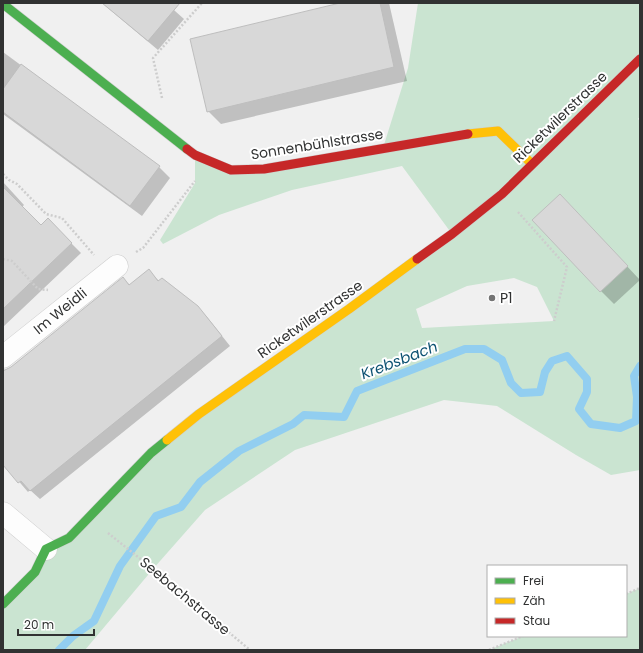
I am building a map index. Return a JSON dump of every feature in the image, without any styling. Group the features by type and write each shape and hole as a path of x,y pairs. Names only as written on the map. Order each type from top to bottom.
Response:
{"street":[{"name":"Sonnenbühlstrasse","path":"3,4 195,155 231,170 264,169 471,133 498,131 532,164"},
{"name":"Ricketwilerstrasse","path":"46,549 69,538 151,454 199,414 349,309 452,234 502,194 640,59"},
{"name":"Im Weidli","path":"3,357 113,269"},
{"path":"3,513 46,549 35,572 3,604"}],"path":[{"path":"162,100 153,58 202,3"},
{"path":"3,174 9,180 17,184 46,214 62,218 113,269 143,248 195,183 195,155"},
{"path":"502,194 567,267 554,321"},
{"path":"3,259 12,261 38,290 70,292 76,299"},
{"name":"Seebachstrasse","path":"120,542 250,650"},
{"path":"627,594 640,588"},
{"path":"489,650 521,637"}],"green space":[{"path":"418,3 640,3 640,116 638,119 640,121 640,470 611,475 497,406 444,400 295,450 205,510 85,650 3,650 3,604 151,453 452,234 402,166 292,190 219,215 163,244 160,240 195,183 195,155 231,170 383,148 408,68","holes":["514,278 537,287 554,321 422,328 416,309 467,286"]},
{"path":"640,588 640,650 489,650 521,637 627,637 627,594"}],"building":[{"path":"102,3 180,3 148,41"},
{"path":"340,3 380,3 394,67 207,112 190,39"},
{"path":"21,64 160,166 130,206 3,112 3,89"},
{"path":"3,187 41,225 48,218 72,243 3,309"},
{"path":"560,194 628,266 600,292 532,220"},
{"path":"149,269 158,281 162,278 198,306 222,336 30,491 21,481 18,483 3,465 3,371 11,367 123,277 129,285"}],"waterway":[{"name":"Krebsbach","path":"59,650 73,636 94,621 120,566 156,516 181,507 200,482 239,451 293,424 304,415 344,417 357,391 465,349 484,349 502,360 511,383 521,393 540,392 545,372 552,361 567,356 587,379 587,392 579,409 591,424 620,428 636,421 637,397 634,376 640,366"}],"traffic: fast":[{"path":"3,4 187,149"},
{"path":"3,604 35,572 46,549 69,538 151,453 167,440"}],"traffic: slow":[{"path":"468,134 498,131 532,164"},
{"path":"167,440 199,414 349,309 417,259"}],"traffic: jam":[{"path":"417,259 452,234 502,194 640,59"},
{"path":"187,149 195,155 231,170 264,169 468,134"}],"place":[{"name":"P1","path":"492,298"}]}
